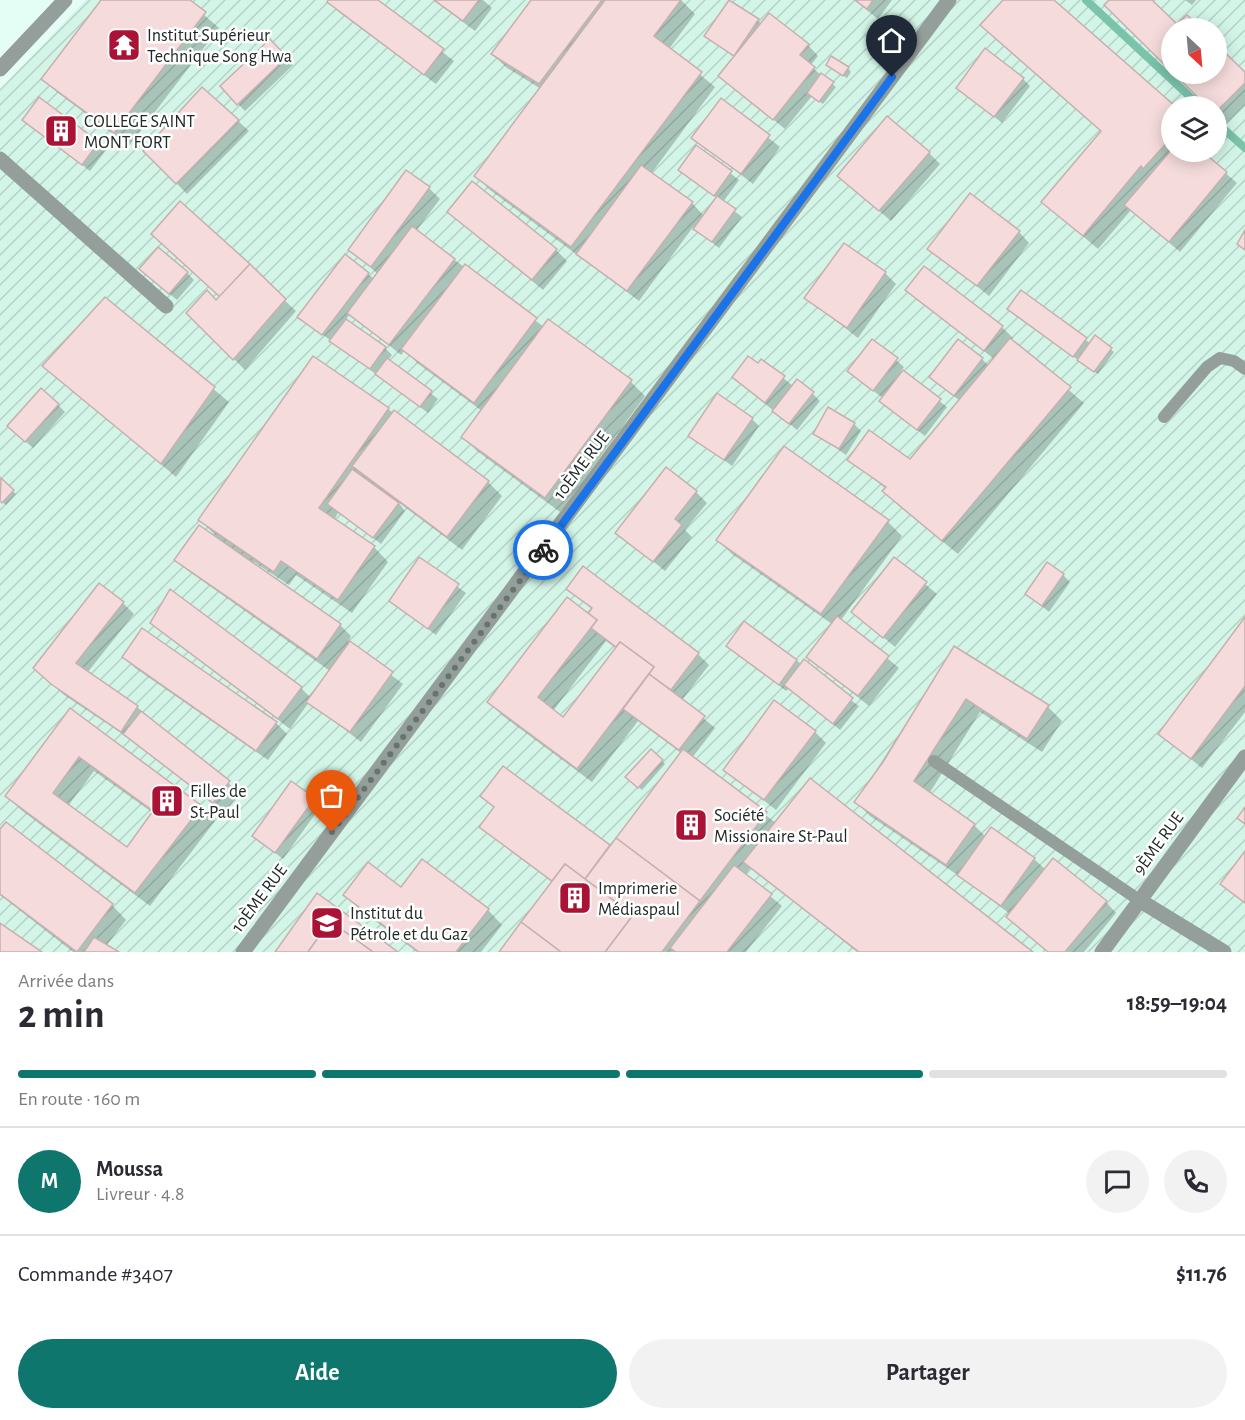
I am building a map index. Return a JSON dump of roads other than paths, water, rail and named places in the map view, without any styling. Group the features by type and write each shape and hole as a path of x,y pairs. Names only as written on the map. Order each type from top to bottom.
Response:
{"street":[{"path":"0,69 65,0"},
{"name":"10ÈME RUE","path":"243,952 949,0"},
{"path":"0,159 166,306"},
{"name":"9ÈME RUE","path":"1102,952 1245,758"},
{"path":"1139,900 1224,952"}],"lane":[{"path":"1164,417 1207,367 1220,358 1234,361 1245,369"},
{"path":"934,761 1139,900"}],"waterway":[{"path":"1086,0 1189,96"},
{"path":"1227,132 1245,148"}],"place":[{"name":"Institut Supérieur Technique Song Hwa","path":"124,45"},
{"name":"COLLEGE SAINT MONT FORT","path":"61,131"},
{"name":"Filles de St-Paul","path":"167,801"},
{"name":"Société Missionaire St-Paul","path":"691,825"},
{"name":"Imprimerie Médiaspaul","path":"575,898"},
{"name":"Institut du Pétrole et du Gaz","path":"327,923"}]}
